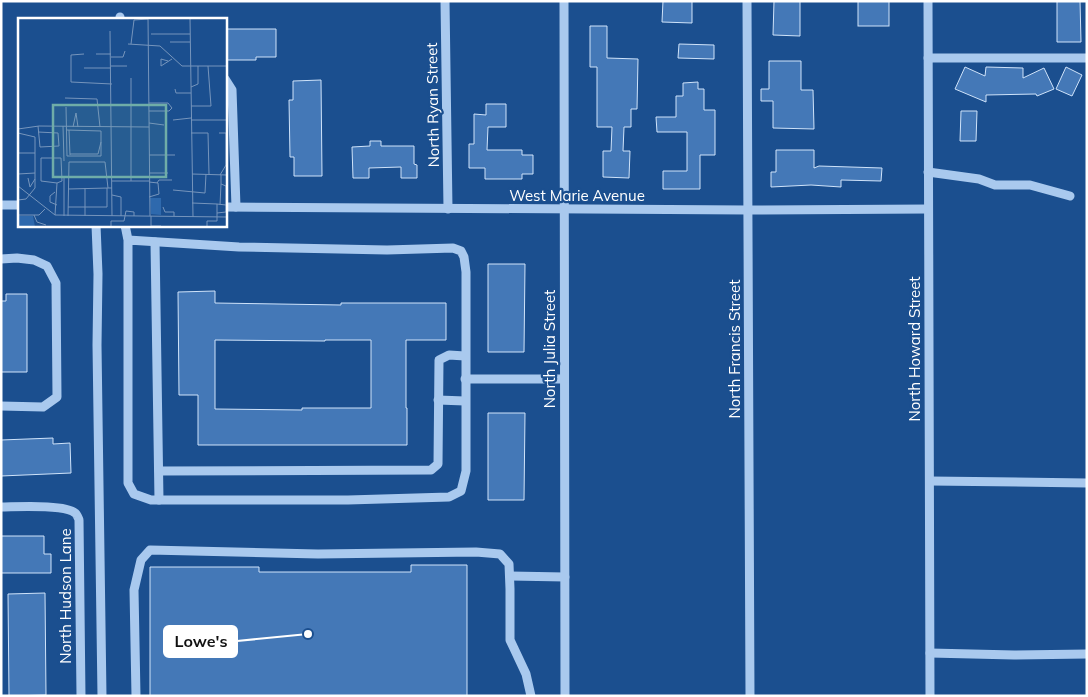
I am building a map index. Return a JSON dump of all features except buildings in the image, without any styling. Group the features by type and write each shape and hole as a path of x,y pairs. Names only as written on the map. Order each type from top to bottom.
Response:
{"street":[{"name":"North Ryan Street","path":"444,1 448,209"},
{"name":"North Julia Street","path":"564,1 565,696"},
{"name":"North Francis Street","path":"747,1 750,696"},
{"name":"North Howard Street","path":"928,1 930,696"},
{"path":"928,58 1087,58"},
{"path":"226,80 232,90 236,207"},
{"path":"928,172 979,179 995,185 1030,185 1070,196"},
{"path":"1,205 18,206"},
{"name":"West Marie Avenue","path":"226,207 748,210 928,209"},
{"path":"96,226 102,696"},
{"path":"125,226 128,240 128,483 134,494 151,500 348,500 450,497 461,491 466,471 466,272 464,257 461,251 453,248 387,250 239,247 128,240"},
{"path":"155,242 159,500"},
{"path":"1,258 34,260 47,266 56,283 57,397 43,407 1,406"},
{"path":"159,471 431,470 438,464 439,360 450,355 465,356"},
{"path":"465,379 564,379"},
{"path":"438,400 465,401"},
{"path":"930,480 1087,483"},
{"name":"North Hudson Lane","path":"1,507 56,507 68,509 75,513 79,520 81,696"},
{"path":"136,696 134,590 141,560 150,550 318,554 476,552 500,554 509,564 510,640 526,674 530,696"},
{"path":"510,576 565,577"},
{"path":"930,653 1087,654"}],"place":[{"name":"Lowe's","path":"308,634"}]}
